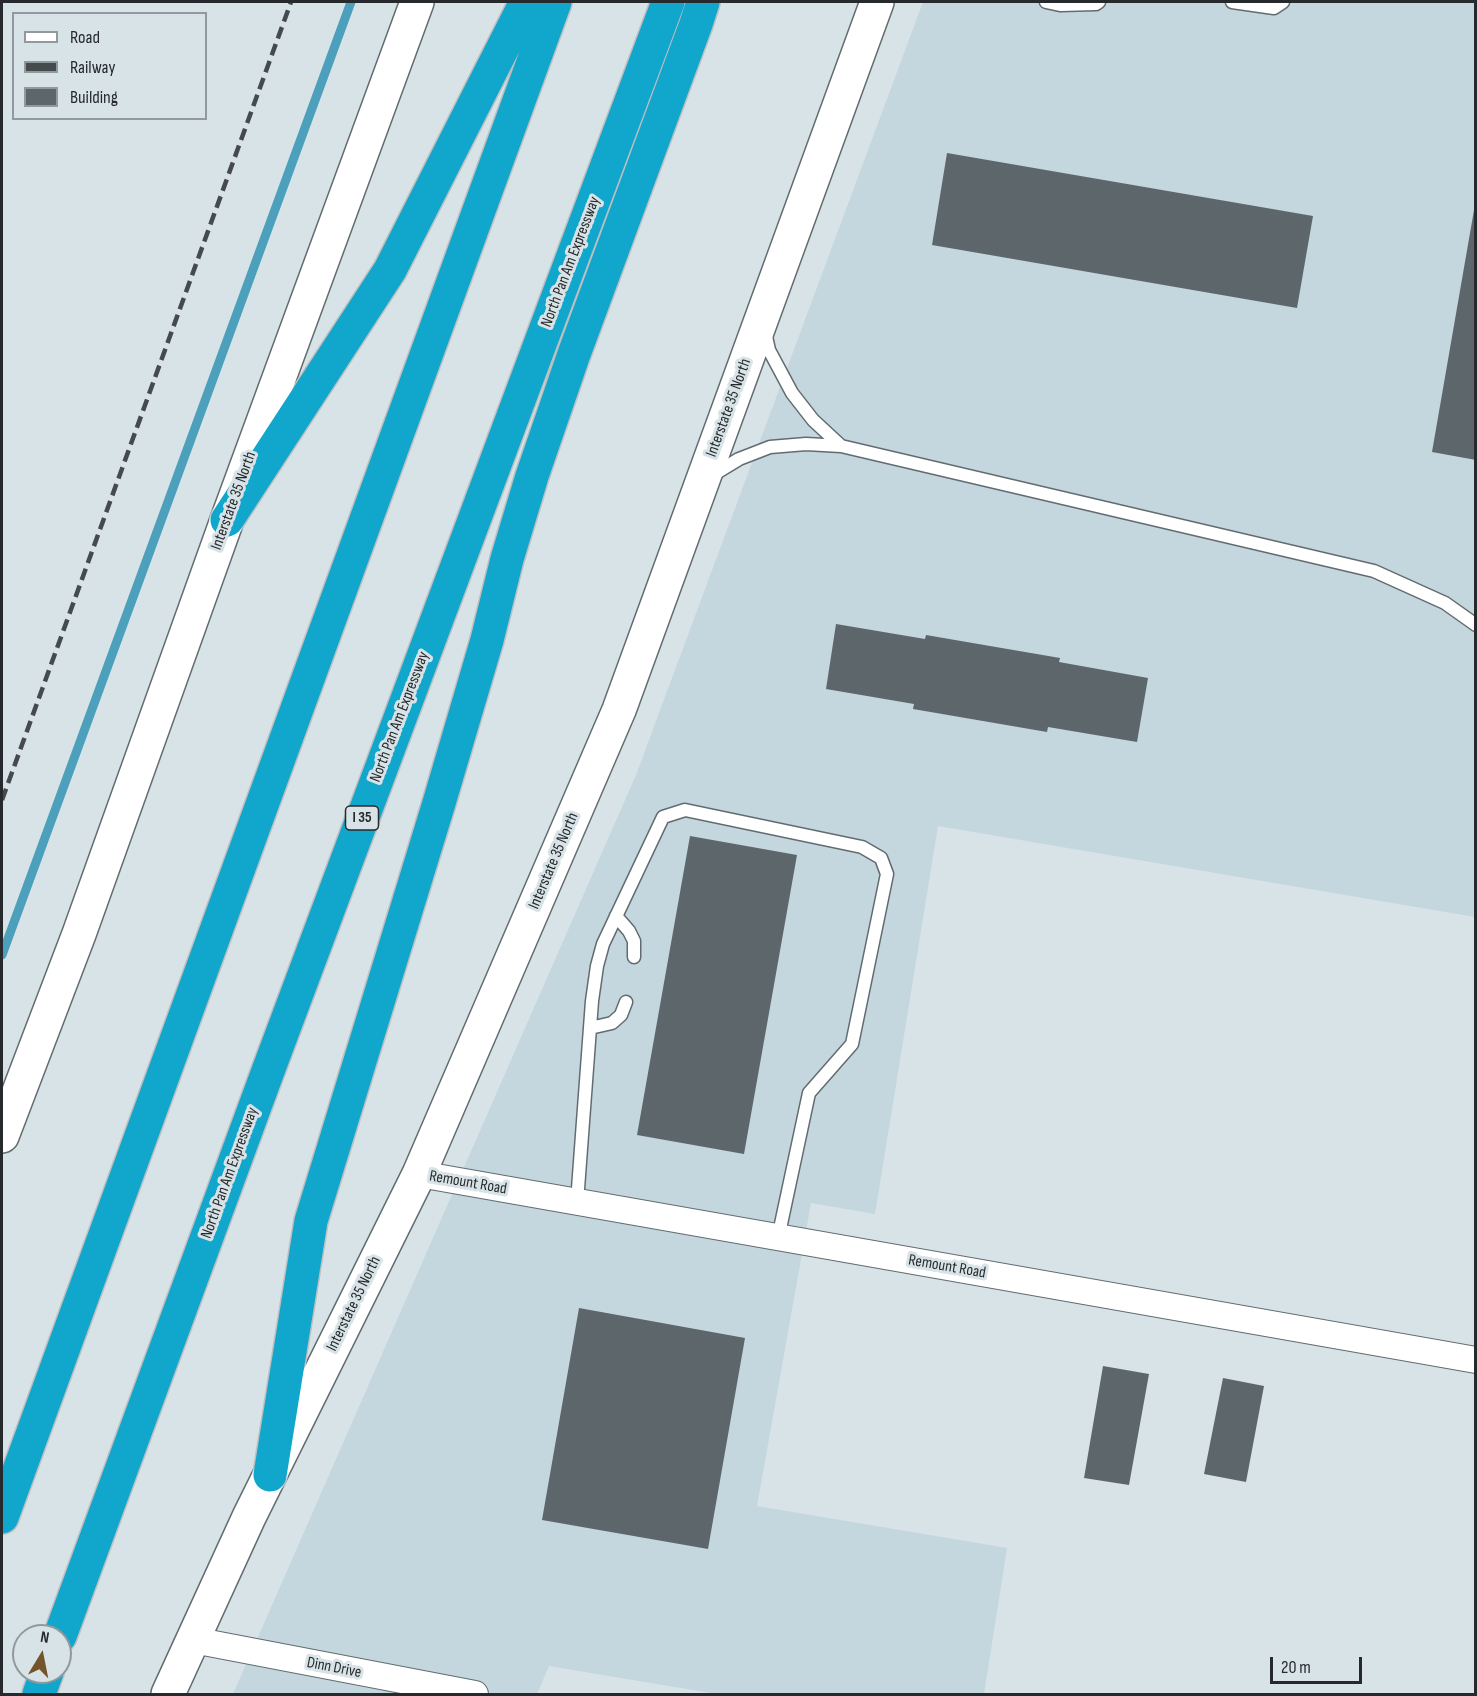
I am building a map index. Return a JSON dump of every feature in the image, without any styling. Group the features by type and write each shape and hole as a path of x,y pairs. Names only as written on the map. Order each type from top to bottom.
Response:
{"highway":[{"path":"227,520 390,270 526,2"},
{"path":"2,1517 555,2"},
{"name":"North Pan Am Expressway","path":"64,1624 272,1060 668,2"},
{"path":"270,1475 311,1221 488,640 507,559 532,476 574,354 703,2"}],"main road":[{"name":"Interstate 35 North","path":"2,1136 79,934 227,520 417,2"},
{"name":"Interstate 35 North","path":"168,1695 244,1527 418,1174 619,710 877,2"}],"street":[{"name":"Remount Road","path":"418,1174 1476,1360"},
{"name":"Dinn Drive","path":"193,1640 475,1695"}],"lane":[{"path":"1046,2 1060,5 1099,2"},
{"path":"1232,2 1274,8 1283,2"},
{"path":"761,320 770,350 792,393 813,420 841,446"},
{"path":"702,481 739,459 770,447 806,444 841,446 1374,571 1445,603 1476,625"},
{"path":"577,1202 590,1028 597,966 603,944 663,817 685,810 862,847 881,858 887,874 852,1044 809,1093 778,1238"},
{"path":"616,916 634,941 634,957"},
{"path":"590,1028 612,1023 621,1015 626,1002"}],"shaded area":[{"path":"923,2 1475,2 1475,917 938,826 875,1214 811,1203 757,1506 1007,1548 984,1694 717,1694 549,1666 537,1694 233,1694 636,775"}],"building":[{"path":"947,153 1313,216 1297,308 932,245"},
{"path":"1474,210 1476,210 1476,460 1432,452"},
{"path":"836,624 925,639 926,635 1060,658 1059,662 1148,678 1137,742 1048,727 1047,732 913,709 914,704 826,689"},
{"path":"690,836 797,855 744,1154 637,1135"},
{"path":"579,1308 745,1338 708,1549 542,1520"},
{"path":"1103,1366 1149,1374 1129,1485 1084,1478"},
{"path":"1223,1378 1264,1386 1246,1482 1204,1474"}],"waterway":[{"path":"2,955 351,2"}],"railway":[{"path":"2,800 291,2"}]}
